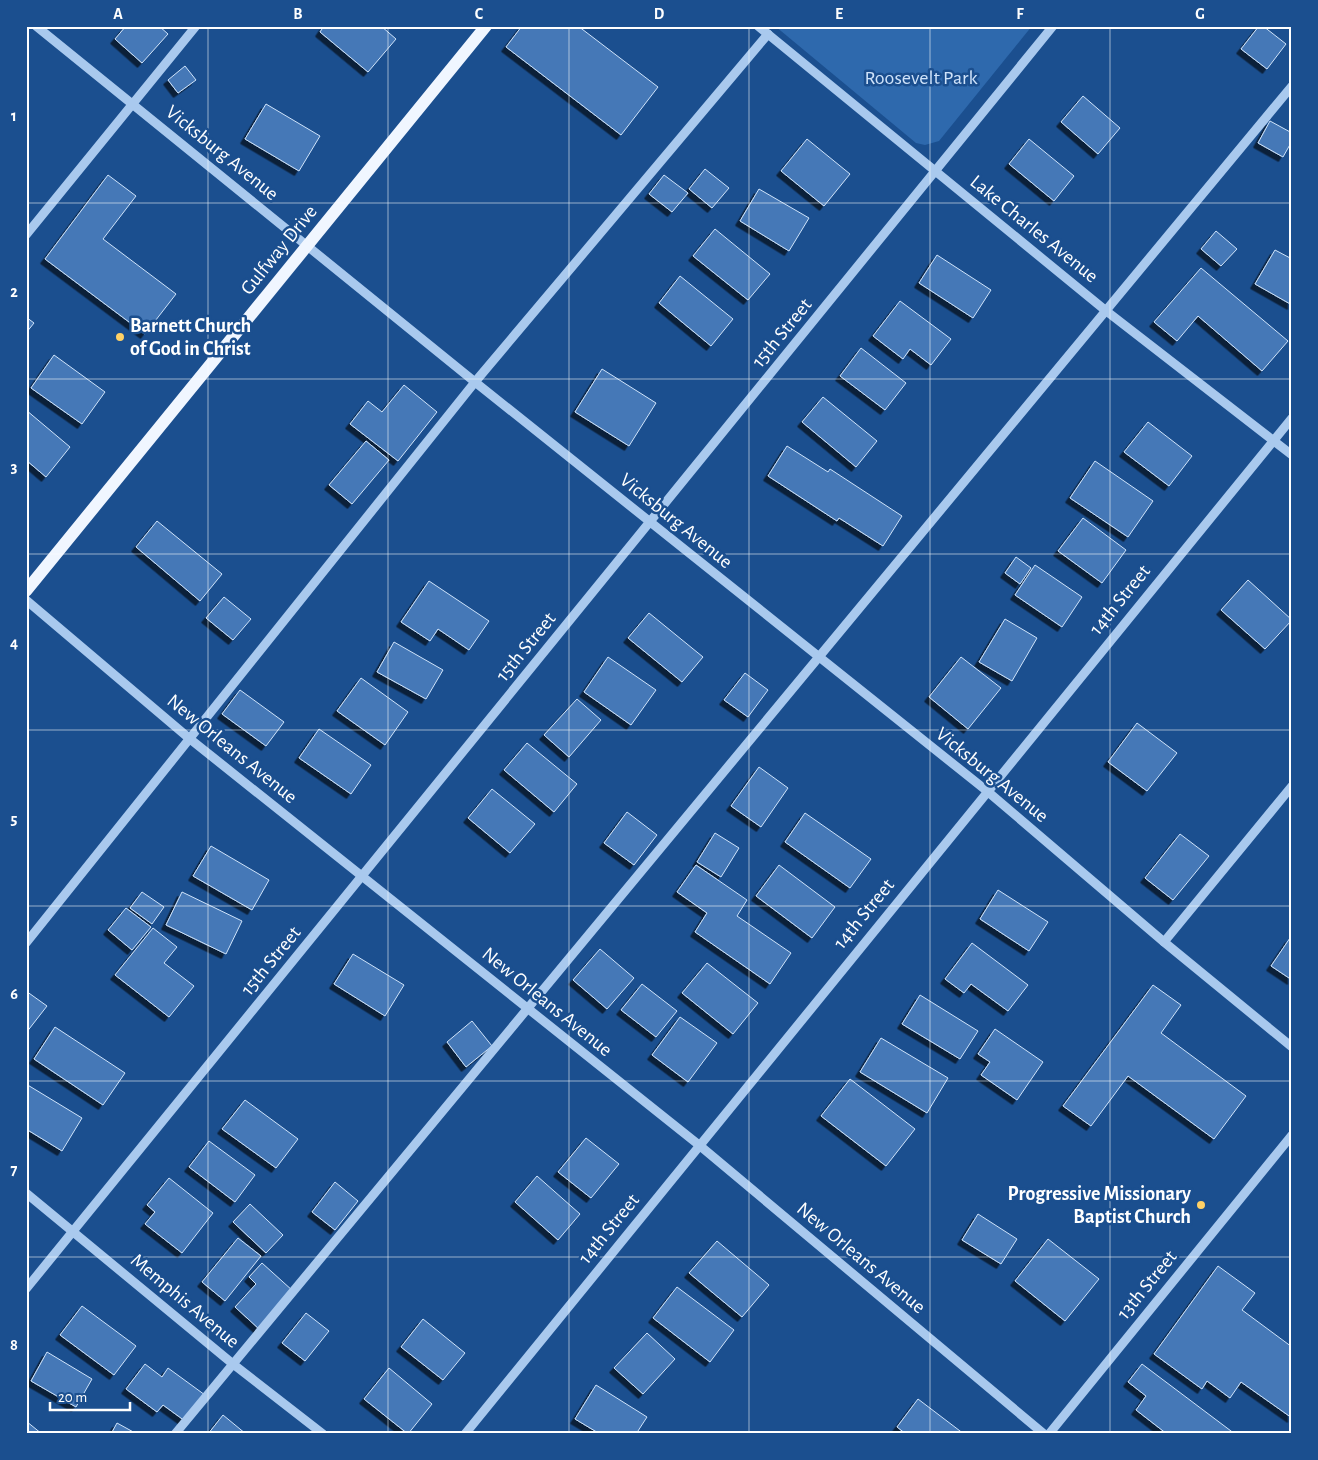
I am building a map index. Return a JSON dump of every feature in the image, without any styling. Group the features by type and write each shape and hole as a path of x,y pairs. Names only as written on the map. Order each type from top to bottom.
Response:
{"main road":[{"name":"Gulfway Drive","path":"26,591 486,26"}],"street":[{"name":"Vicksburg Avenue","path":"36,26 650,523 987,792 1164,942 1292,1047"},
{"path":"26,235 196,26"},
{"name":"Lake Charles Avenue","path":"758,26 1106,310 1292,455"},
{"name":"15th Street","path":"26,1289 1053,26"},
{"path":"26,943 475,382 768,34"},
{"path":"174,1434 1292,86"},
{"name":"14th Street","path":"465,1434 1292,418"},
{"name":"New Orleans Avenue","path":"26,600 190,739 526,1009 699,1145 1044,1434"},
{"path":"1164,942 1292,786"},
{"name":"13th Street","path":"1049,1434 1292,1136"},
{"name":"Memphis Avenue","path":"26,1193 232,1364 323,1434"}],"green space":[{"name":"Roosevelt Park","path":"775,26 1032,26 939,141 925,145 916,143"}],"building":[{"path":"126,26 159,26 168,34 142,63 115,39"},
{"path":"324,26 381,26 396,39 368,72 320,32"},
{"path":"522,26 578,26 658,87 621,135 506,47"},
{"path":"1259,26 1263,26 1286,44 1267,69 1241,49"},
{"path":"185,66 196,80 178,93 168,80"},
{"path":"1083,96 1120,128 1098,154 1061,122"},
{"path":"266,104 320,136 299,171 245,139"},
{"path":"1270,121 1292,133 1292,141 1283,157 1258,143"},
{"path":"807,139 850,174 824,206 781,171"},
{"path":"1029,139 1074,176 1054,201 1009,164"},
{"path":"705,169 729,188 712,208 689,189"},
{"path":"108,175 136,196 103,239 176,294 145,334 45,259"},
{"path":"664,175 688,193 672,212 649,194"},
{"path":"759,189 809,218 789,251 740,221"},
{"path":"715,229 770,274 748,300 693,256"},
{"path":"1216,231 1237,249 1221,266 1201,249"},
{"path":"1275,250 1292,259 1292,305 1255,284"},
{"path":"937,255 991,290 973,318 919,283"},
{"path":"1201,268 1288,341 1262,371 1198,316 1177,341 1154,322"},
{"path":"680,276 733,319 711,346 659,303"},
{"path":"900,301 951,339 931,365 910,349 903,359 873,336"},
{"path":"26,317 34,323 26,333"},
{"path":"861,348 906,383 885,410 840,376"},
{"path":"54,355 105,392 82,424 31,388"},
{"path":"602,369 656,403 629,446 575,412"},
{"path":"404,385 437,412 398,461 350,424 368,401 382,412"},
{"path":"823,397 877,441 856,467 802,422"},
{"path":"26,410 70,447 46,477 26,460"},
{"path":"1148,422 1192,456 1169,486 1124,452"},
{"path":"366,441 389,460 352,504 329,485"},
{"path":"787,446 828,472 830,469 902,516 883,546 839,518 837,521 768,476"},
{"path":"1095,461 1153,501 1128,537 1070,498"},
{"path":"1083,518 1126,550 1102,583 1058,551"},
{"path":"157,521 222,574 200,601 136,547"},
{"path":"1016,557 1031,568 1020,584 1005,573"},
{"path":"1035,565 1082,597 1062,627 1015,595"},
{"path":"1248,580 1292,620 1265,649 1221,610"},
{"path":"429,581 489,621 469,650 438,629 430,641 401,622"},
{"path":"224,597 251,619 233,640 206,618"},
{"path":"649,613 703,657 682,682 628,638"},
{"path":"1005,619 1037,638 1012,681 979,662"},
{"path":"394,642 443,670 426,699 377,672"},
{"path":"608,657 656,690 631,725 584,692"},
{"path":"961,657 1001,688 968,729 929,697"},
{"path":"745,673 768,690 748,717 724,700"},
{"path":"361,678 408,712 385,745 337,711"},
{"path":"240,690 284,722 266,746 222,714"},
{"path":"577,699 601,720 569,757 544,735"},
{"path":"1137,723 1177,753 1147,791 1108,762"},
{"path":"319,729 371,765 351,794 299,758"},
{"path":"527,743 577,784 554,812 504,770"},
{"path":"759,767 788,788 761,827 731,806"},
{"path":"492,789 535,824 510,853 468,818"},
{"path":"627,812 657,835 634,865 604,843"},
{"path":"805,813 871,859 850,888 785,842"},
{"path":"715,833 739,848 721,877 697,862"},
{"path":"1180,834 1209,856 1173,900 1145,878"},
{"path":"211,846 269,880 252,910 193,876"},
{"path":"696,865 747,900 737,916 791,953 770,984 695,932 707,913 677,892"},
{"path":"779,865 835,907 812,938 756,896"},
{"path":"998,890 1048,922 1029,951 980,919"},
{"path":"142,892 164,907 152,924 130,908"},
{"path":"182,892 242,921 226,954 166,925"},
{"path":"126,908 151,927 132,950 108,930"},
{"path":"153,928 177,947 164,963 194,986 169,1017 115,975"},
{"path":"1290,938 1292,939 1292,980 1271,966"},
{"path":"972,943 1028,985 1008,1011 971,984 964,993 945,979"},
{"path":"600,949 634,978 607,1009 573,980"},
{"path":"353,954 404,985 385,1016 334,984"},
{"path":"707,963 758,1003 733,1034 682,993"},
{"path":"642,984 677,1011 656,1037 621,1010"},
{"path":"1153,985 1181,1005 1161,1033 1246,1096 1214,1139 1128,1076 1091,1126 1063,1106"},
{"path":"26,991 47,1006 26,1033"},
{"path":"920,995 978,1031 960,1059 902,1024"},
{"path":"680,1017 717,1043 688,1082 652,1055"},
{"path":"472,1021 492,1046 466,1067 447,1042"},
{"path":"55,1027 125,1073 103,1105 34,1059"},
{"path":"995,1029 1043,1062 1017,1100 981,1075 990,1062 978,1054"},
{"path":"881,1038 948,1078 927,1113 860,1072"},
{"path":"850,1079 915,1129 886,1166 821,1116"},
{"path":"26,1084 82,1118 62,1151 26,1129"},
{"path":"245,1100 298,1139 276,1168 222,1129"},
{"path":"586,1138 619,1164 591,1198 558,1172"},
{"path":"209,1141 255,1175 235,1202 189,1167"},
{"path":"537,1176 580,1214 558,1240 515,1202"},
{"path":"169,1178 213,1213 182,1253 145,1224 155,1212 147,1205"},
{"path":"335,1182 358,1201 335,1230 312,1212"},
{"path":"250,1204 283,1235 266,1253 233,1222"},
{"path":"978,1214 1017,1239 1001,1264 962,1240"},
{"path":"238,1238 261,1256 225,1301 202,1282"},
{"path":"1048,1239 1099,1279 1065,1321 1015,1281"},
{"path":"717,1241 769,1285 742,1317 689,1273"},
{"path":"262,1263 293,1291 259,1329 235,1307 256,1284 249,1277"},
{"path":"1218,1266 1255,1293 1242,1310 1292,1347 1292,1418 1241,1382 1230,1398 1207,1381 1202,1389 1154,1354"},
{"path":"677,1287 734,1330 710,1362 653,1318"},
{"path":"82,1306 136,1346 114,1375 60,1335"},
{"path":"306,1313 329,1331 305,1361 282,1343"},
{"path":"423,1319 465,1353 443,1380 401,1347"},
{"path":"647,1333 675,1359 643,1394 614,1368"},
{"path":"47,1352 92,1379 76,1407 31,1381"},
{"path":"145,1364 162,1377 168,1368 205,1395 185,1421 163,1405 157,1412 126,1389"},
{"path":"1142,1364 1235,1434 1167,1434 1136,1410 1146,1396 1128,1382"},
{"path":"389,1368 432,1404 408,1434 364,1399"},
{"path":"596,1385 647,1417 636,1434 600,1434 575,1419"},
{"path":"918,1399 964,1434 906,1434 897,1427"},
{"path":"223,1415 246,1434 208,1434"},
{"path":"26,1421 42,1434 26,1434"},
{"path":"117,1423 137,1434 111,1434"}],"place":[{"name":"Barnett Church of God in Christ","path":"120,337"},
{"name":"Progressive Missionary Baptist Church","path":"1201,1205"}]}
